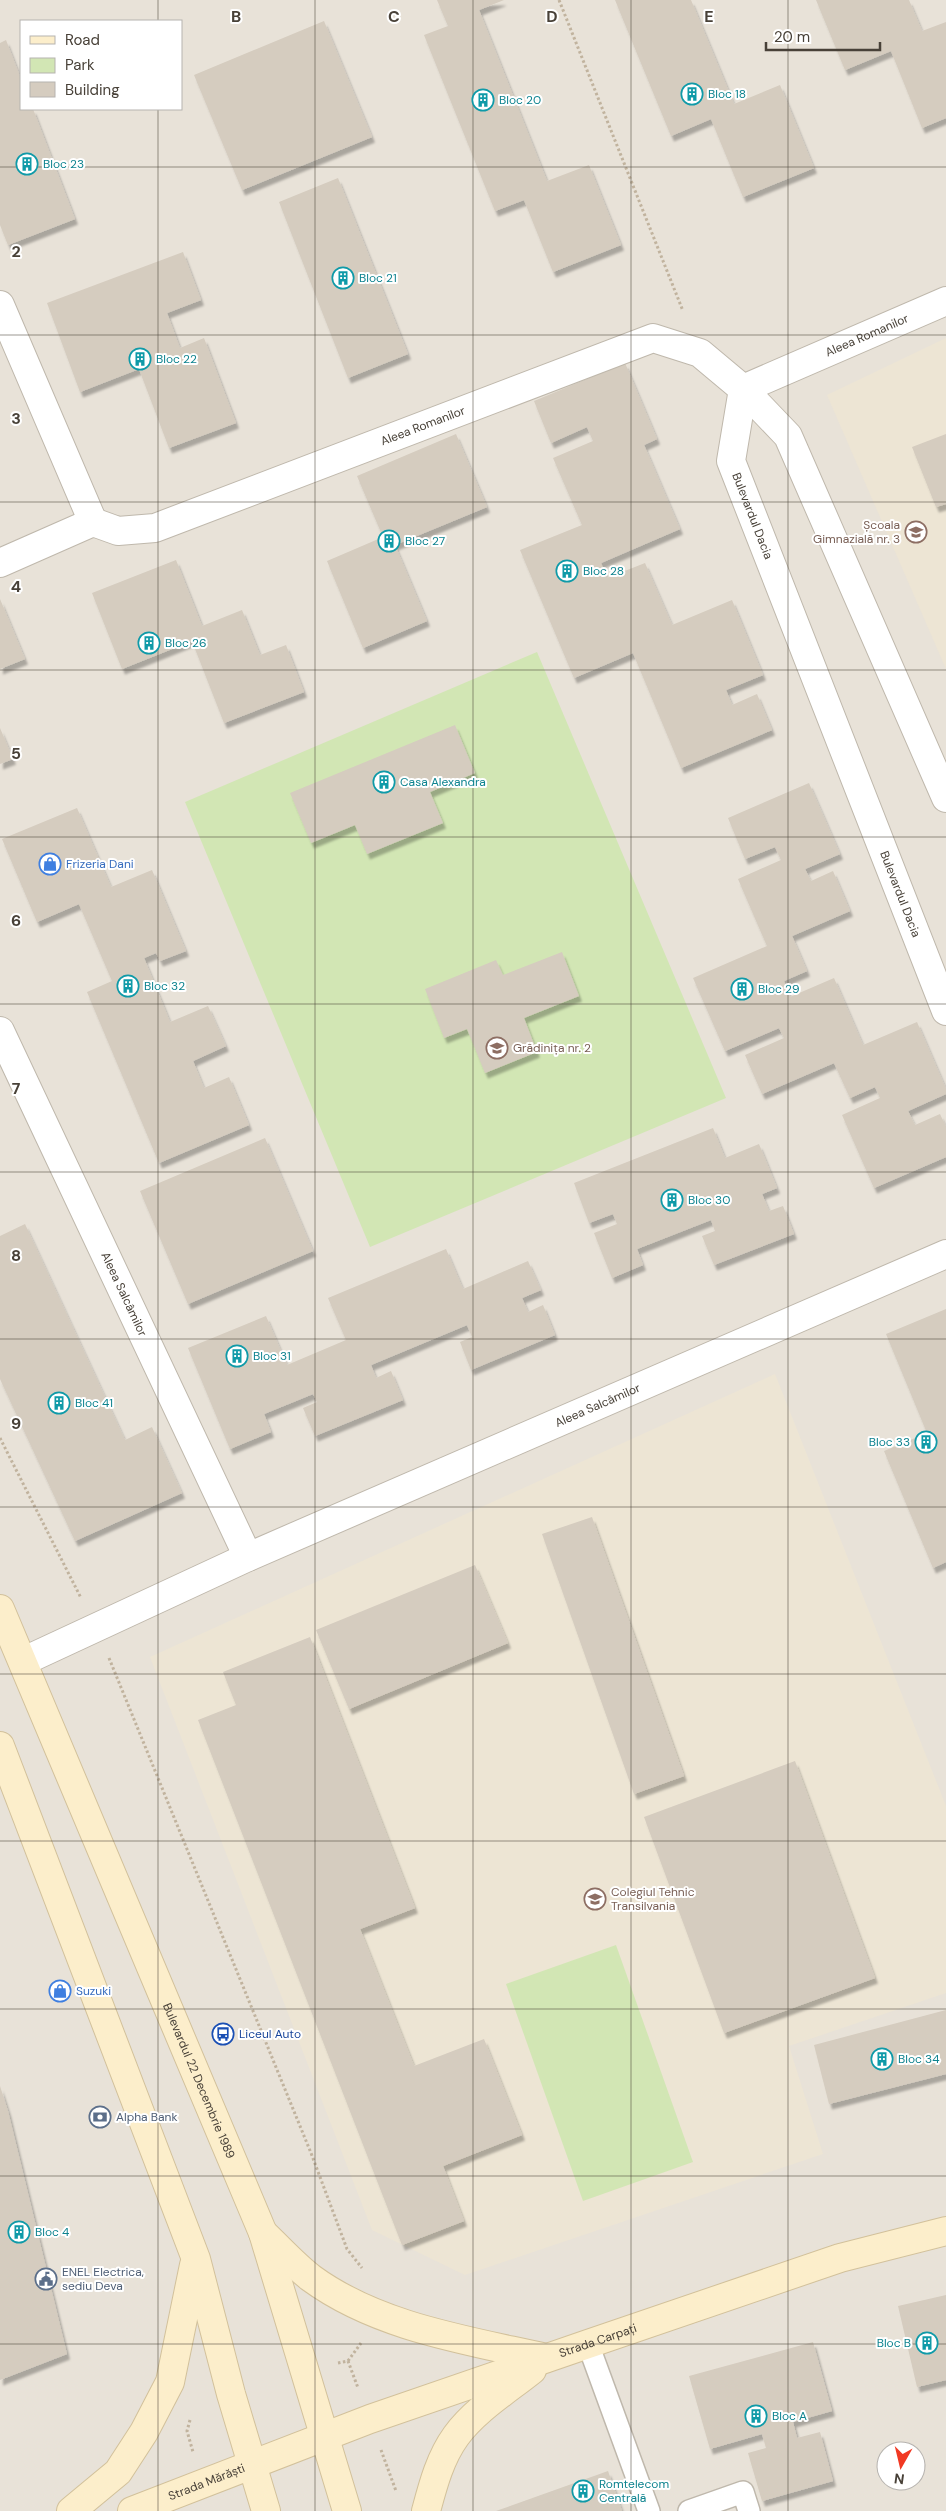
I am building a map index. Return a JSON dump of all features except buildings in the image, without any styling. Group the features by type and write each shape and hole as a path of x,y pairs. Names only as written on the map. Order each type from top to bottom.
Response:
{"main road":[{"name":"Bulevardul 22 Decembrie 1989","path":"0,1609 24,1661 263,2233 347,2511"},
{"path":"0,1746 196,2259 231,2394 266,2511"},
{"name":"Strada Carpați","path":"253,2463 546,2358 840,2258 946,2231"},
{"path":"263,2233 310,2278 368,2310 422,2330 546,2358"},
{"path":"71,2511 118,2472 144,2432 170,2382 196,2259"},
{"path":"426,2511 436,2476 456,2436 479,2414 546,2358"},
{"name":"Strada Mărăști","path":"132,2511 253,2463"}],"street":[{"name":"Aleea Romanilor","path":"93,522 118,531 156,528 653,338 700,353 743,389 946,301"},
{"path":"0,305 93,522 0,563"},
{"path":"743,389 788,436 946,798"},
{"name":"Bulevardul Dacia","path":"743,389 731,461 946,1011"},
{"name":"Aleea Salcâmilor","path":"0,1031 248,1557"},
{"name":"Aleea Salcâmilor","path":"24,1661 248,1557 946,1254"}],"lane":[{"path":"588,2344 649,2511"},
{"path":"689,2511 743,2492 749,2511"}],"path":[{"path":"559,0 700,353"},
{"path":"0,1438 96,1628 311,2154 347,2249 364,2271"},
{"path":"201,2483 188,2431 193,2410 231,2394"}],"shaded area":[{"path":"0,0 946,0 946,2511 0,2511"},
{"name":"Școala Gimnazială nr. 3","path":"946,338 946,669 827,395"},
{"name":"Colegiul Tehnic Transilvania","path":"775,1374 946,1806 946,1993 789,2046 823,2154 465,2275 372,2230 150,1657"}],"green space":[{"path":"537,652 726,1098 370,1247 185,802"},
{"path":"616,1945 693,2162 583,2201 506,1984"}],"place":[{"name":"Bloc 18","path":"692,94"},
{"name":"Bloc 20","path":"483,100"},
{"name":"Bloc 23","path":"27,164"},
{"name":"Bloc 21","path":"343,278"},
{"name":"Bloc 22","path":"140,359"},
{"name":"Școala Gimnazială nr. 3","path":"916,532"},
{"name":"Bloc 27","path":"389,541"},
{"name":"Bloc 28","path":"567,571"},
{"name":"Bloc 26","path":"149,643"},
{"name":"Casa Alexandra","path":"384,782"},
{"name":"Frizeria Dani","path":"50,864"},
{"name":"Bloc 32","path":"128,986"},
{"name":"Bloc 29","path":"742,989"},
{"name":"Grădinița nr. 2","path":"497,1048"},
{"name":"Bloc 30","path":"672,1200"},
{"name":"Bloc 31","path":"237,1356"},
{"name":"Bloc 41","path":"59,1403"},
{"name":"Bloc 33","path":"926,1442"},
{"name":"Colegiul Tehnic Transilvania","path":"595,1899"},
{"name":"Suzuki","path":"60,1991"},
{"name":"Liceul Auto","path":"223,2034"},
{"name":"Bloc 34","path":"882,2059"},
{"name":"Alpha Bank","path":"100,2117"},
{"name":"Bloc 4","path":"19,2232"},
{"name":"ENEL Electrica, sediu Deva","path":"46,2279"},
{"name":"Bloc B","path":"927,2343"},
{"name":"Bloc A","path":"756,2416"},
{"name":"Romtelecom Centrală","path":"583,2491"}]}
